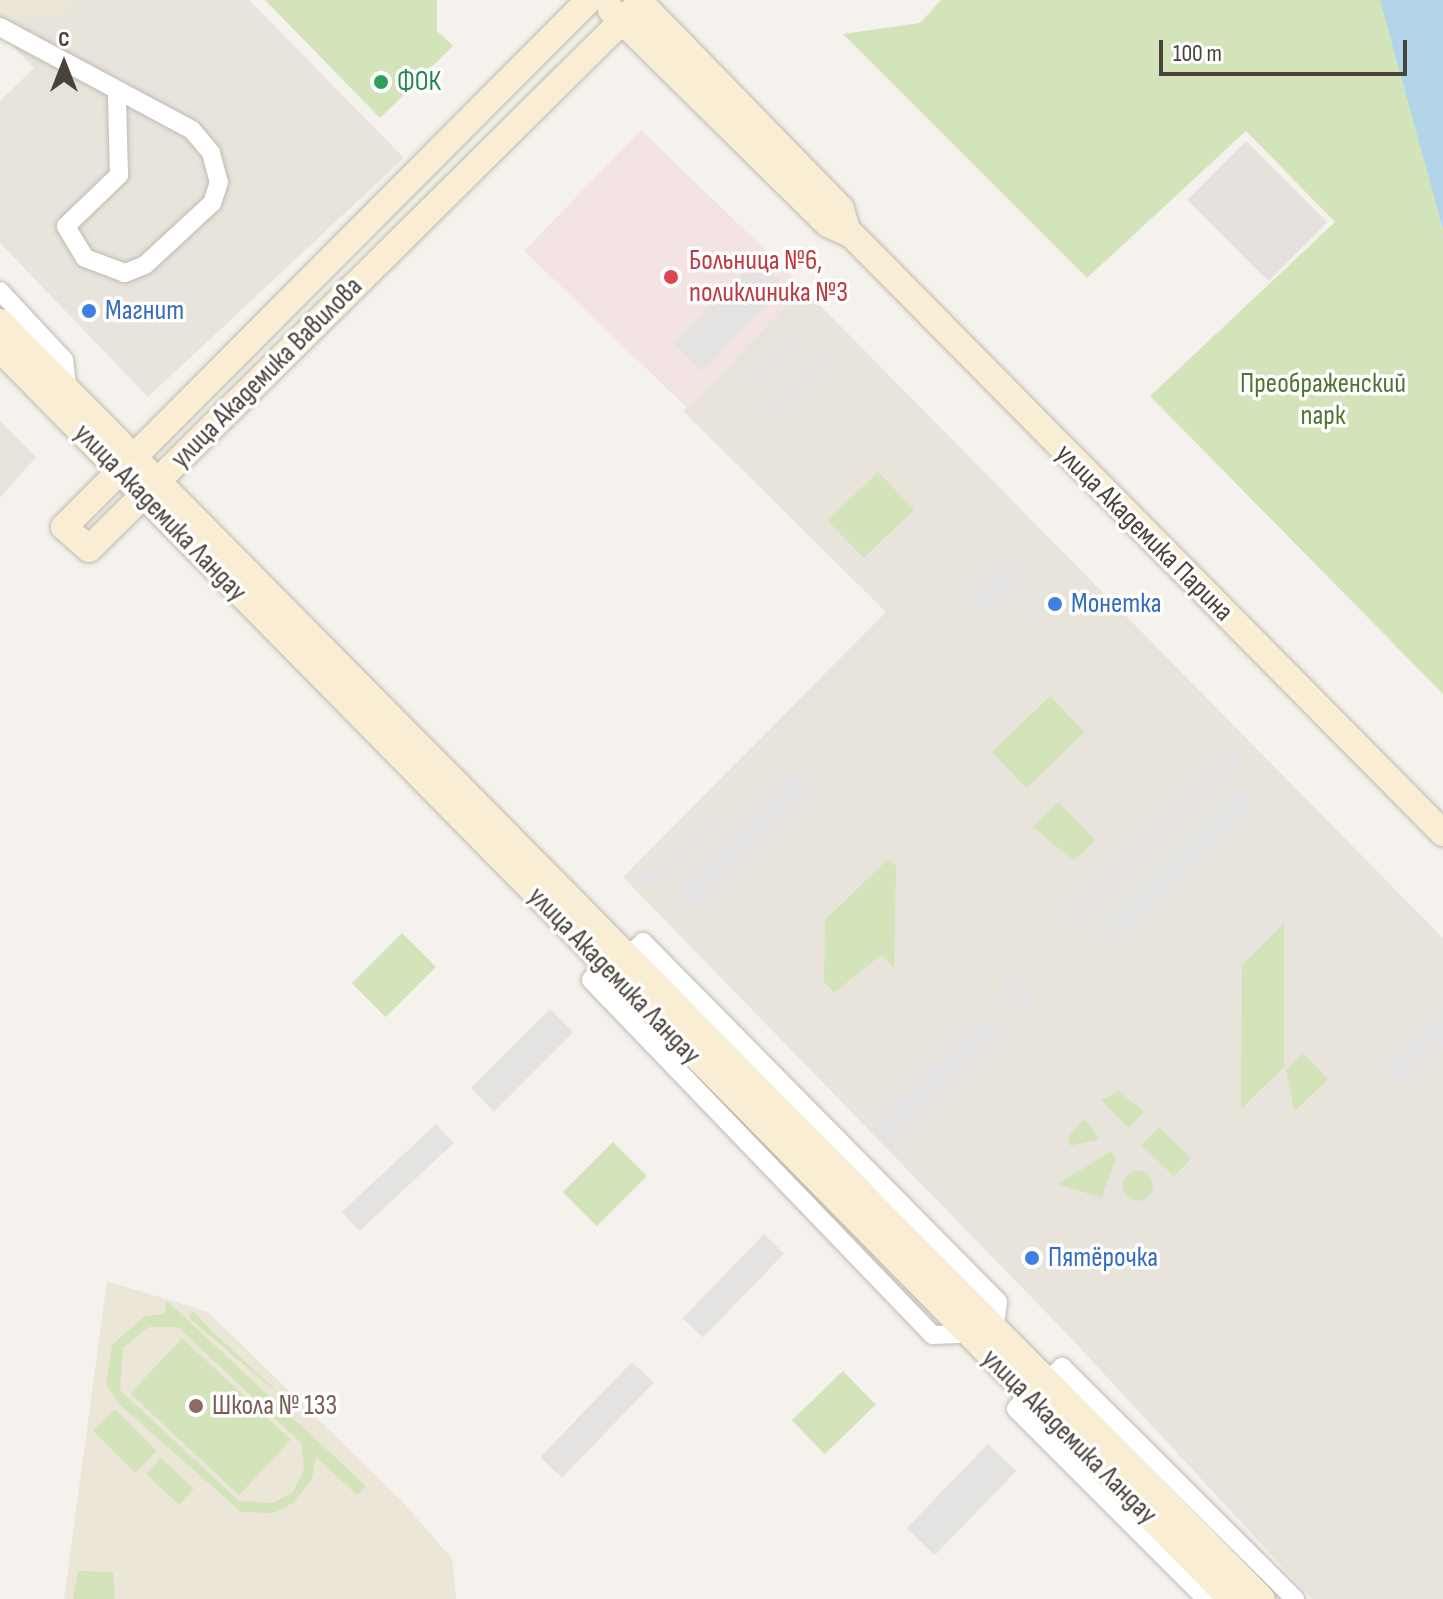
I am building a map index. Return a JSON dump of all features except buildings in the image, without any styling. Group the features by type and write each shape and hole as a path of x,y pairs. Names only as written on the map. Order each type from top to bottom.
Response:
{"street":[{"name":"улица Академика Вавилова","path":"589,0 64,527 89,549 641,1"},
{"name":"улица Академика Парина","path":"601,0 828,224 847,230 1443,833"},
{"name":"улица Академика Парина","path":"641,1 841,209 847,230"},
{"path":"0,27 117,96 192,130 211,153 219,182 193,225 125,273 85,258 66,226 119,175 117,96"},
{"path":"0,291 64,360 68,392"},
{"name":"улица Академика Ландау","path":"0,322 68,392 126,465"},
{"name":"улица Академика Ландау","path":"0,349 151,489 616,961 994,1330 1030,1396 1262,1599"},
{"name":"улица Академика Ландау","path":"616,961 966,1334 1231,1599"},
{"name":"улица Академика Ландау","path":"1030,1396 1062,1367 1295,1599"},
{"path":"1030,1396 1051,1444 1206,1599"}],"shaded area":[{"path":"0,0 249,0 404,158 148,397 0,243 0,101 34,68 0,33"},
{"path":"0,0 78,0 60,18 0,17"},
{"name":"Больница №6, поликлиника №3","path":"641,130 804,287 687,408 524,251"},
{"path":"1246,141 1327,222 1269,281 1187,200"},
{"path":"756,259 785,288 702,371 673,342"},
{"path":"803,288 1443,938 1443,1599 1312,1599 1069,1336 623,877 886,612 683,411"},
{"path":"800,332 809,342 759,386 750,377"},
{"path":"826,348 836,358 779,414 769,405"},
{"path":"0,421 36,457 0,498"},
{"path":"1012,555 1030,574 986,615 968,596"},
{"path":"1238,746 1247,755 1074,928 1065,919"},
{"path":"798,770 817,790 696,908 676,887"},
{"path":"1235,786 1255,806 1114,947 1094,927"},
{"path":"713,814 721,823 648,888 640,880"},
{"path":"1009,976 1035,1002 1026,1011 1000,985"},
{"path":"1443,1008 1443,1046 1403,1085 1384,1066"},
{"path":"550,1009 573,1032 494,1112 471,1088"},
{"path":"991,1011 1010,1031 891,1146 872,1126"},
{"path":"436,1124 454,1143 359,1231 342,1212"},
{"path":"764,1234 784,1253 703,1338 683,1318"},
{"name":"Школа № 133","path":"107,1281 208,1312 403,1502 452,1559 456,1599 64,1599"},
{"path":"632,1362 654,1383 562,1478 540,1457"},
{"path":"988,1444 1016,1471 935,1555 907,1528"}],"green space":[{"name":"ФОК","path":"265,0 437,0 437,31 453,46 380,118"},
{"name":"Преображенский парк","path":"941,0 1443,0 1443,694 1150,396 1335,222 1246,131 1087,278 843,34 920,23"},
{"path":"878,472 914,509 864,558 828,521"},
{"path":"1050,696 1085,732 1026,788 992,752"},
{"path":"1058,802 1095,840 1074,861 1033,827"},
{"path":"888,859 896,866 894,968 881,955 834,993 824,982 825,920"},
{"path":"1284,923 1284,1067 1241,1109 1242,965"},
{"path":"402,933 436,967 386,1017 352,983"},
{"path":"1303,1053 1328,1079 1294,1112 1286,1070"},
{"path":"1119,1091 1144,1112 1129,1128 1101,1100"},
{"path":"1085,1118 1099,1139 1070,1146 1068,1137"},
{"path":"1159,1127 1191,1158 1174,1176 1142,1145"},
{"path":"613,1142 647,1176 597,1226 563,1192"},
{"path":"1111,1151 1116,1157 1102,1198 1058,1184"},
{"path":"1138,1171 1149,1175 1153,1186 1149,1197 1138,1201 1127,1197 1123,1186 1127,1175"},
{"path":"167,1301 366,1486 357,1495 316,1457 312,1479 293,1503 274,1513 241,1512 118,1403 106,1384 112,1345 145,1316 164,1314","holes":["149,1327 178,1327 301,1443 304,1470 292,1493 272,1503 239,1501 120,1390 123,1348"]},
{"path":"193,1311 208,1327 287,1401 188,1317"},
{"path":"182,1338 291,1440 239,1495 130,1394"},
{"path":"843,1371 876,1405 825,1454 792,1420"},
{"path":"115,1409 157,1451 135,1473 93,1431"},
{"path":"161,1458 194,1489 179,1505 146,1474"},
{"path":"78,1571 113,1572 115,1599 73,1599"}],"water":[{"path":"1380,0 1443,0 1443,229"}],"place":[{"name":"ФОК","path":"381,82"},
{"name":"Больница №6, поликлиника №3","path":"671,277"},
{"name":"Магнит","path":"89,311"},
{"name":"Монетка","path":"1055,604"},
{"name":"Пятёрочка","path":"1032,1258"},
{"name":"Школа № 133","path":"196,1406"}]}
